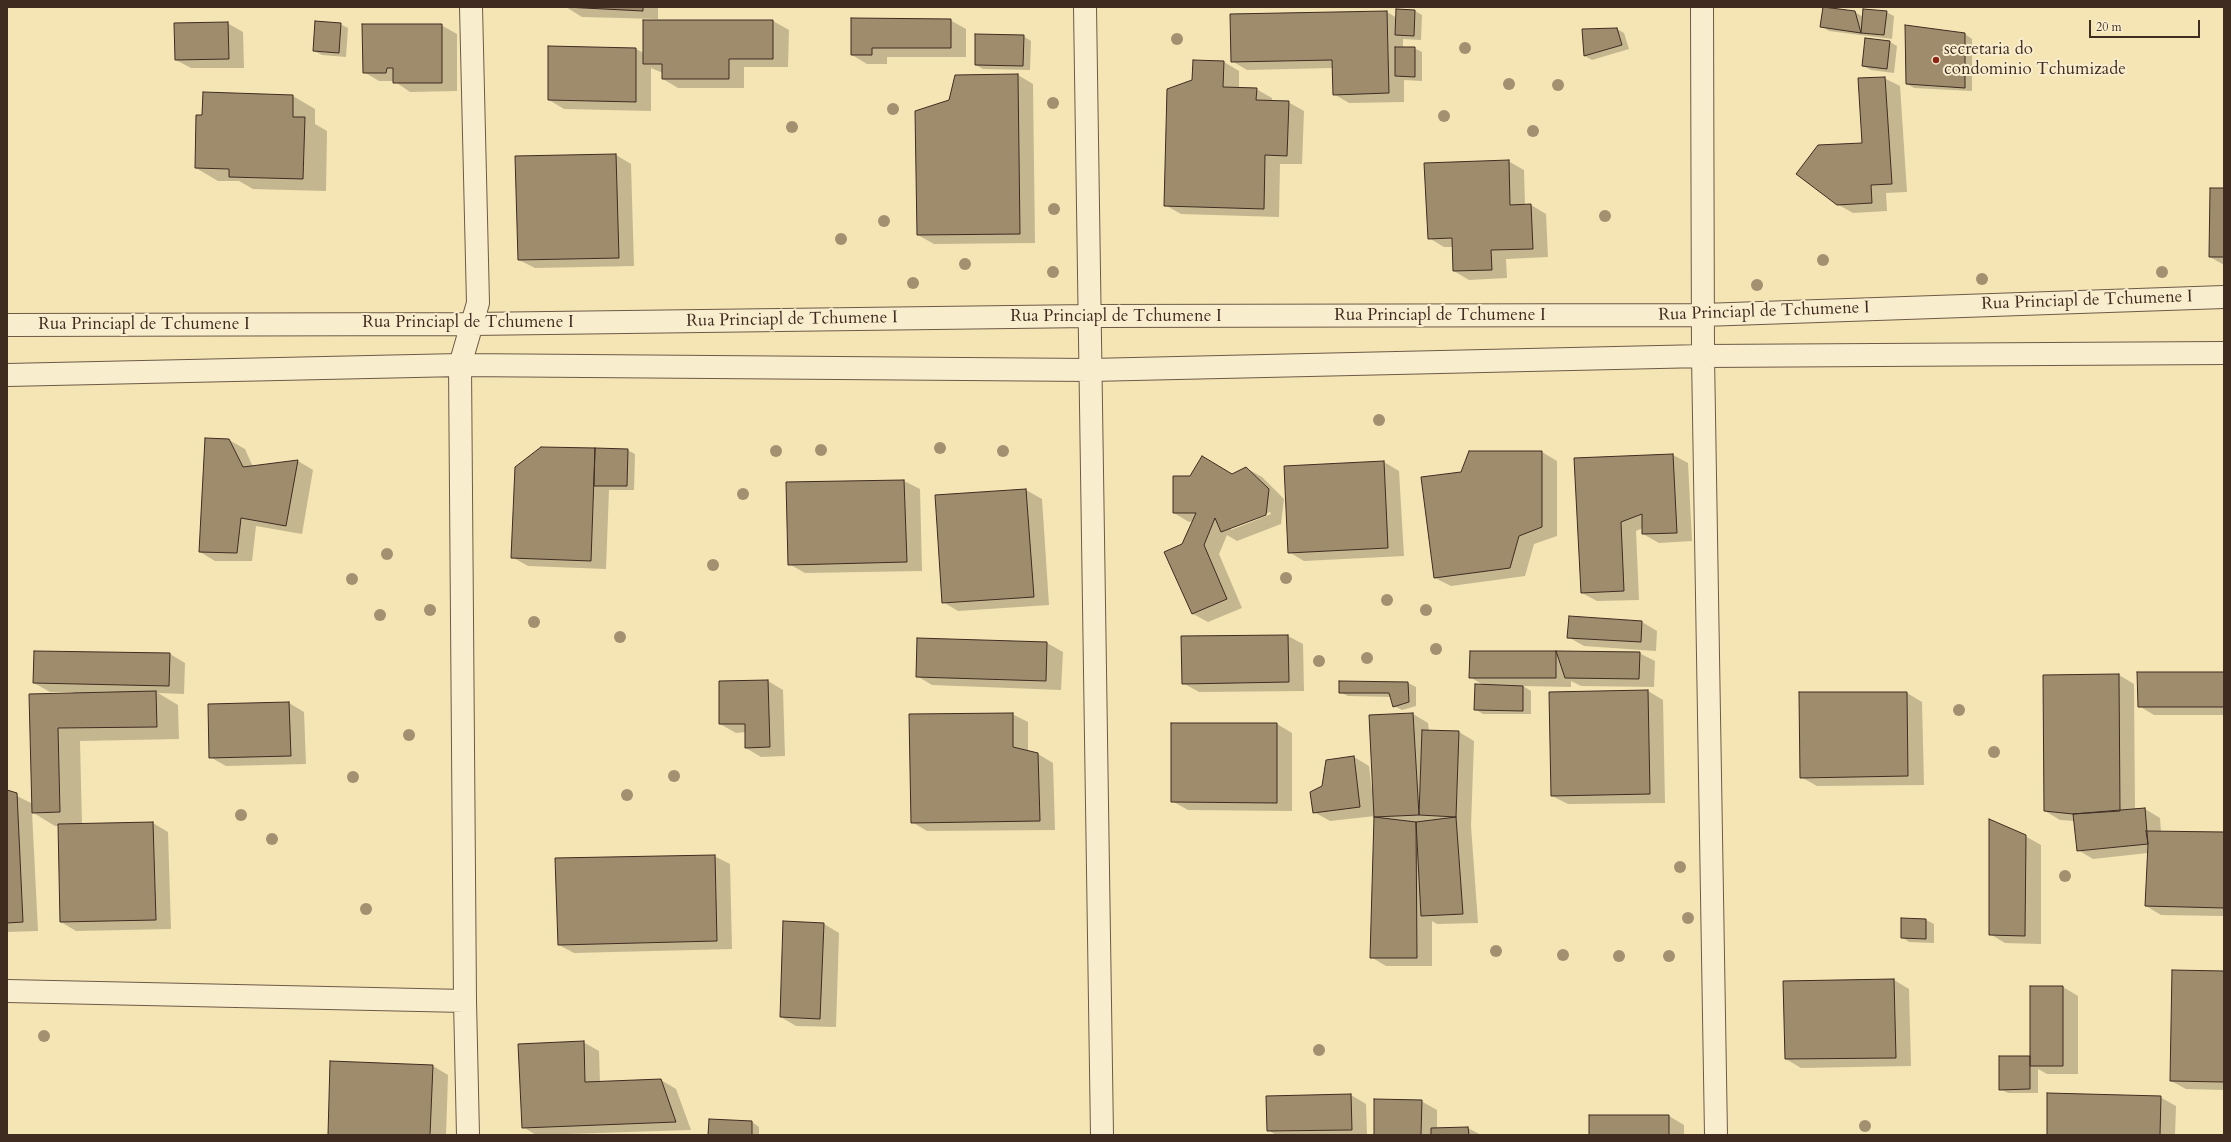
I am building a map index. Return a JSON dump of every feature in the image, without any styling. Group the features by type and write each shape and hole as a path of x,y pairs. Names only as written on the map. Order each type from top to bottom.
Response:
{"street":[{"path":"468,1135 465,1002 460,365 478,303 471,7"},
{"path":"1085,7 1102,1135"},
{"path":"1702,7 1703,356 1716,1135"},
{"name":"Rua Princiapl de Tchumene I","path":"7,325 471,324 1089,316 1703,315 2224,296"},
{"path":"7,375 460,365 1090,370 1703,356 2224,353"},
{"path":"7,991 465,1002"}],"building":[{"path":"565,7 643,7 643,11"},
{"path":"1823,7 1855,11 1861,33 1820,27"},
{"path":"1396,9 1415,10 1414,36 1395,35"},
{"path":"1863,9 1887,11 1884,35 1861,33"},
{"path":"1387,11 1389,93 1333,95 1332,60 1231,62 1230,14"},
{"path":"851,18 951,19 951,48 872,48 872,55 851,55"},
{"path":"643,20 773,20 773,59 729,59 729,79 662,79 662,64 643,64"},
{"path":"315,21 341,23 339,53 313,51"},
{"path":"228,22 229,59 175,60 174,23"},
{"path":"362,24 442,24 442,83 393,83 393,68 387,68 386,73 363,73"},
{"path":"1905,25 1965,33 1965,88 1906,84"},
{"path":"1617,28 1622,45 1584,56 1582,29"},
{"path":"975,34 1024,35 1023,66 975,65"},
{"path":"1865,38 1890,41 1887,69 1862,66"},
{"path":"548,46 636,48 636,102 548,100"},
{"path":"1395,47 1415,47 1415,77 1395,76"},
{"path":"1193,60 1224,61 1223,87 1257,88 1256,100 1289,101 1287,156 1265,155 1264,209 1164,206 1167,89 1192,80"},
{"path":"1018,74 1020,234 917,235 915,111 949,100 955,75"},
{"path":"1885,77 1892,184 1871,185 1872,203 1837,205 1796,174 1818,145 1862,143 1858,78"},
{"path":"203,92 293,95 293,117 305,117 303,179 229,177 229,169 195,168 196,115 202,115"},
{"path":"616,154 619,258 518,260 515,156"},
{"path":"1509,160 1510,205 1531,204 1533,249 1491,250 1492,270 1453,271 1452,238 1428,239 1424,163"},
{"path":"2210,188 2224,188 2224,257 2209,257"},
{"path":"205,438 229,439 243,467 298,460 286,526 241,518 237,553 199,552"},
{"path":"541,447 595,448 591,561 511,558 515,467"},
{"path":"595,448 628,449 627,486 594,486"},
{"path":"1469,451 1542,451 1542,527 1519,536 1510,568 1434,578 1421,477 1461,472"},
{"path":"1673,454 1677,533 1642,534 1642,514 1621,522 1624,591 1581,593 1574,458"},
{"path":"1202,456 1232,474 1246,467 1269,489 1266,515 1221,532 1215,518 1204,545 1227,599 1192,614 1164,552 1182,544 1196,513 1173,513 1173,476 1190,476"},
{"path":"1384,461 1388,548 1288,553 1284,466"},
{"path":"904,480 907,562 788,565 786,482"},
{"path":"1026,489 1034,597 942,603 935,495"},
{"path":"1569,616 1642,621 1641,642 1567,638"},
{"path":"1288,635 1289,682 1182,684 1181,636"},
{"path":"917,638 1047,642 1046,681 916,677"},
{"path":"34,651 170,653 169,686 33,683"},
{"path":"1470,651 1556,651 1556,678 1469,678"},
{"path":"1556,651 1640,652 1639,679 1565,678"},
{"path":"2137,672 2224,672 2224,707 2138,707"},
{"path":"2119,674 2120,811 2073,814 2044,811 2043,675"},
{"path":"768,680 770,747 745,748 745,724 719,724 719,681"},
{"path":"1339,681 1408,682 1409,702 1393,707 1389,693 1339,693"},
{"path":"1475,684 1523,686 1523,711 1474,710"},
{"path":"1648,690 1650,794 1551,796 1549,692"},
{"path":"156,691 157,727 58,728 60,812 32,813 29,694"},
{"path":"1799,692 1907,692 1908,776 1800,778"},
{"path":"289,702 291,756 209,758 208,704"},
{"path":"1013,713 1013,747 1038,753 1040,821 911,823 909,714"},
{"path":"1413,713 1419,815 1374,817 1369,715"},
{"path":"1171,723 1277,723 1277,803 1171,802"},
{"path":"1422,730 1459,731 1456,817 1419,815"},
{"path":"1354,756 1360,807 1313,813 1310,792 1322,786 1326,760"},
{"path":"7,790 17,793 23,922 7,923"},
{"path":"2145,808 2148,844 2077,851 2073,814"},
{"path":"1374,817 1416,822 1417,958 1370,958"},
{"path":"1456,817 1463,914 1421,916 1416,822"},
{"path":"1989,819 2026,835 2025,936 1989,935"},
{"path":"153,822 156,920 60,922 58,824"},
{"path":"2146,831 2224,832 2224,908 2145,906 2148,844"},
{"path":"715,855 717,941 558,945 555,858"},
{"path":"1901,918 1926,919 1926,939 1901,938"},
{"path":"783,921 824,923 820,1019 780,1017"},
{"path":"2172,970 2224,971 2224,1082 2170,1081"},
{"path":"1894,979 1896,1058 1785,1059 1783,981"},
{"path":"2030,986 2063,986 2063,1066 2030,1066"},
{"path":"584,1041 585,1082 661,1079 676,1122 522,1128 518,1044"},
{"path":"1999,1056 2030,1056 2030,1089 1999,1090"},
{"path":"330,1061 433,1065 430,1135 328,1135"},
{"path":"2047,1093 2161,1096 2160,1135 2047,1135"},
{"path":"1351,1094 1352,1130 1267,1131 1266,1096"},
{"path":"1374,1099 1422,1100 1421,1135 1374,1135"},
{"path":"1589,1115 1669,1115 1669,1135 1589,1135"},
{"path":"709,1119 752,1121 752,1135 708,1135"},
{"path":"1468,1127 1469,1135 1431,1135 1431,1128"}],"place":[{"name":"secretaria do condominio Tchumizade","path":"1936,60"}]}
